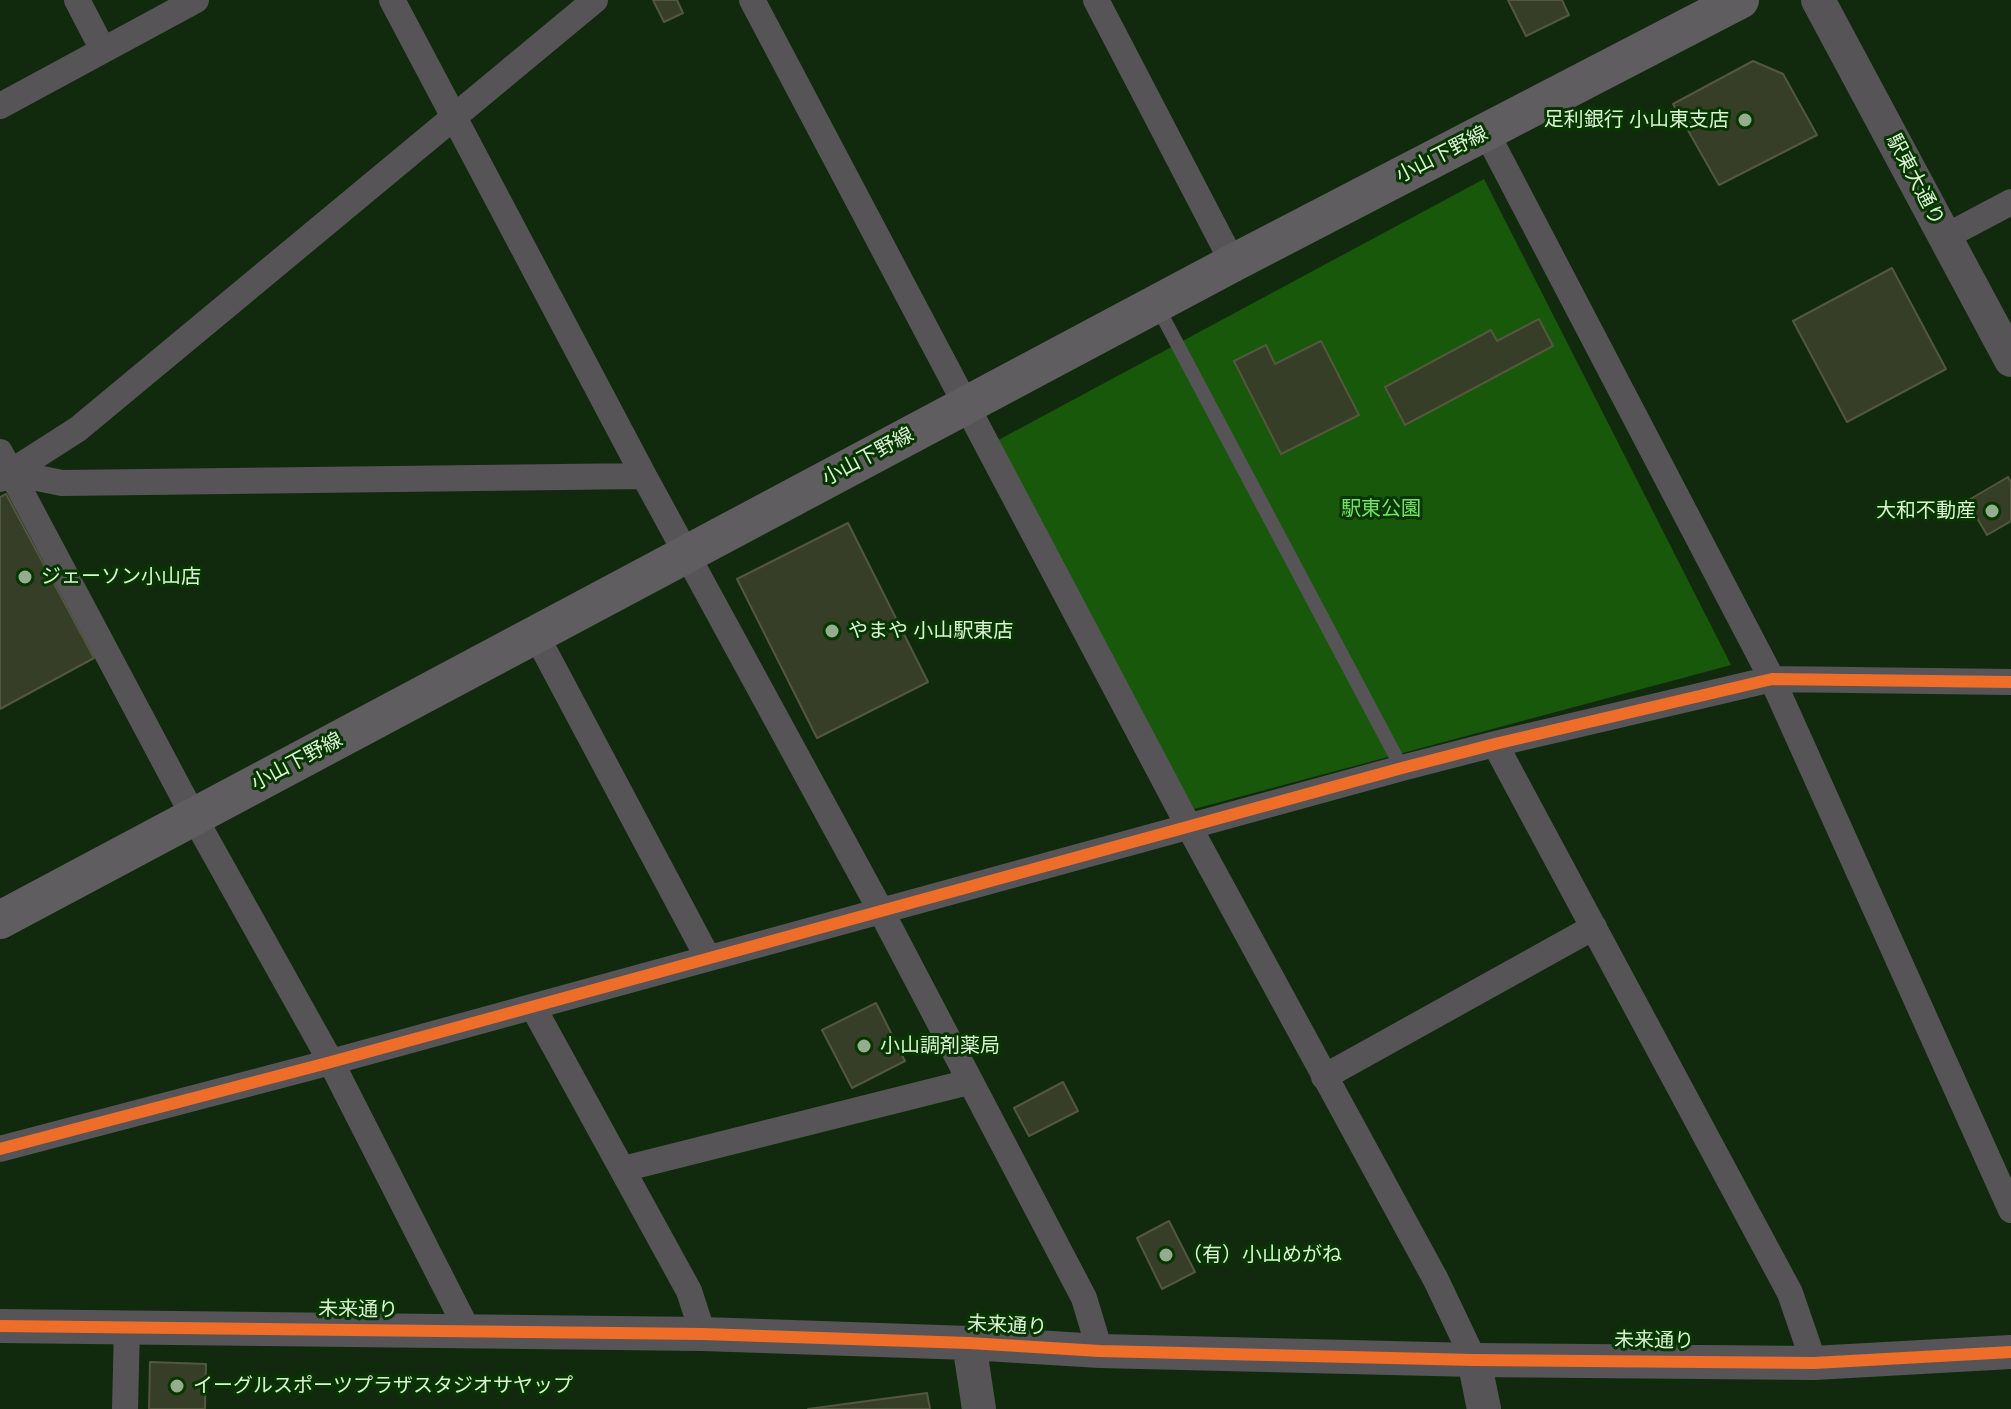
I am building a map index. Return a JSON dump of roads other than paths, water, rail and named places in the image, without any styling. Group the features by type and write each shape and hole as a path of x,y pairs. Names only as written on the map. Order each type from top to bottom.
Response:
{"main road":[{"name":"小山下野線","path":"0,920 1233,263 1740,0"}],"street":[{"path":"77,0 103,50"},
{"path":"0,106 196,0"},
{"path":"392,0 644,476 881,911 1084,1298 1100,1351"},
{"path":"4,468 78,429 595,0"},
{"path":"752,0 1188,825 1436,1280 1474,1360 1484,1409"},
{"path":"1096,0 1233,263"},
{"name":"駅東大通り","path":"1818,0 2011,360"},
{"path":"1486,132 1772,679 2011,1210"},
{"path":"1945,237 2011,202"},
{"path":"4,468 62,483 644,476"},
{"path":"4,468 331,1062 468,1331"},
{"path":"536,635 708,958"},
{"path":"0,1149 331,1062 1402,768 1772,679 2011,682"},
{"path":"1495,744 1790,1293 1814,1363"},
{"path":"1324,1077 1594,927"},
{"path":"533,1007 689,1291 703,1334"},
{"path":"623,1169 969,1082"},
{"name":"未来通り","path":"0,1326 703,1334 1100,1351 1474,1360 1814,1363 2011,1352"},
{"path":"125,1409 127,1327"},
{"path":"969,1343 979,1409"}],"lane":[{"path":"1156,304 1402,768"}],"place":[{"name":"足利銀行 小山東支店","path":"1745,120"},
{"name":"大和不動産","path":"1992,511"},
{"name":"ジェーソン小山店","path":"25,577"},
{"name":"やまや 小山駅東店","path":"832,631"},
{"name":"小山調剤薬局","path":"864,1046"},
{"name":"（有）小山めがね","path":"1166,1255"},
{"name":"イーグルスポーツプラザスタジオサヤップ","path":"177,1386"}],"park label":[{"name":"駅東公園","path":"1381,509"}]}
